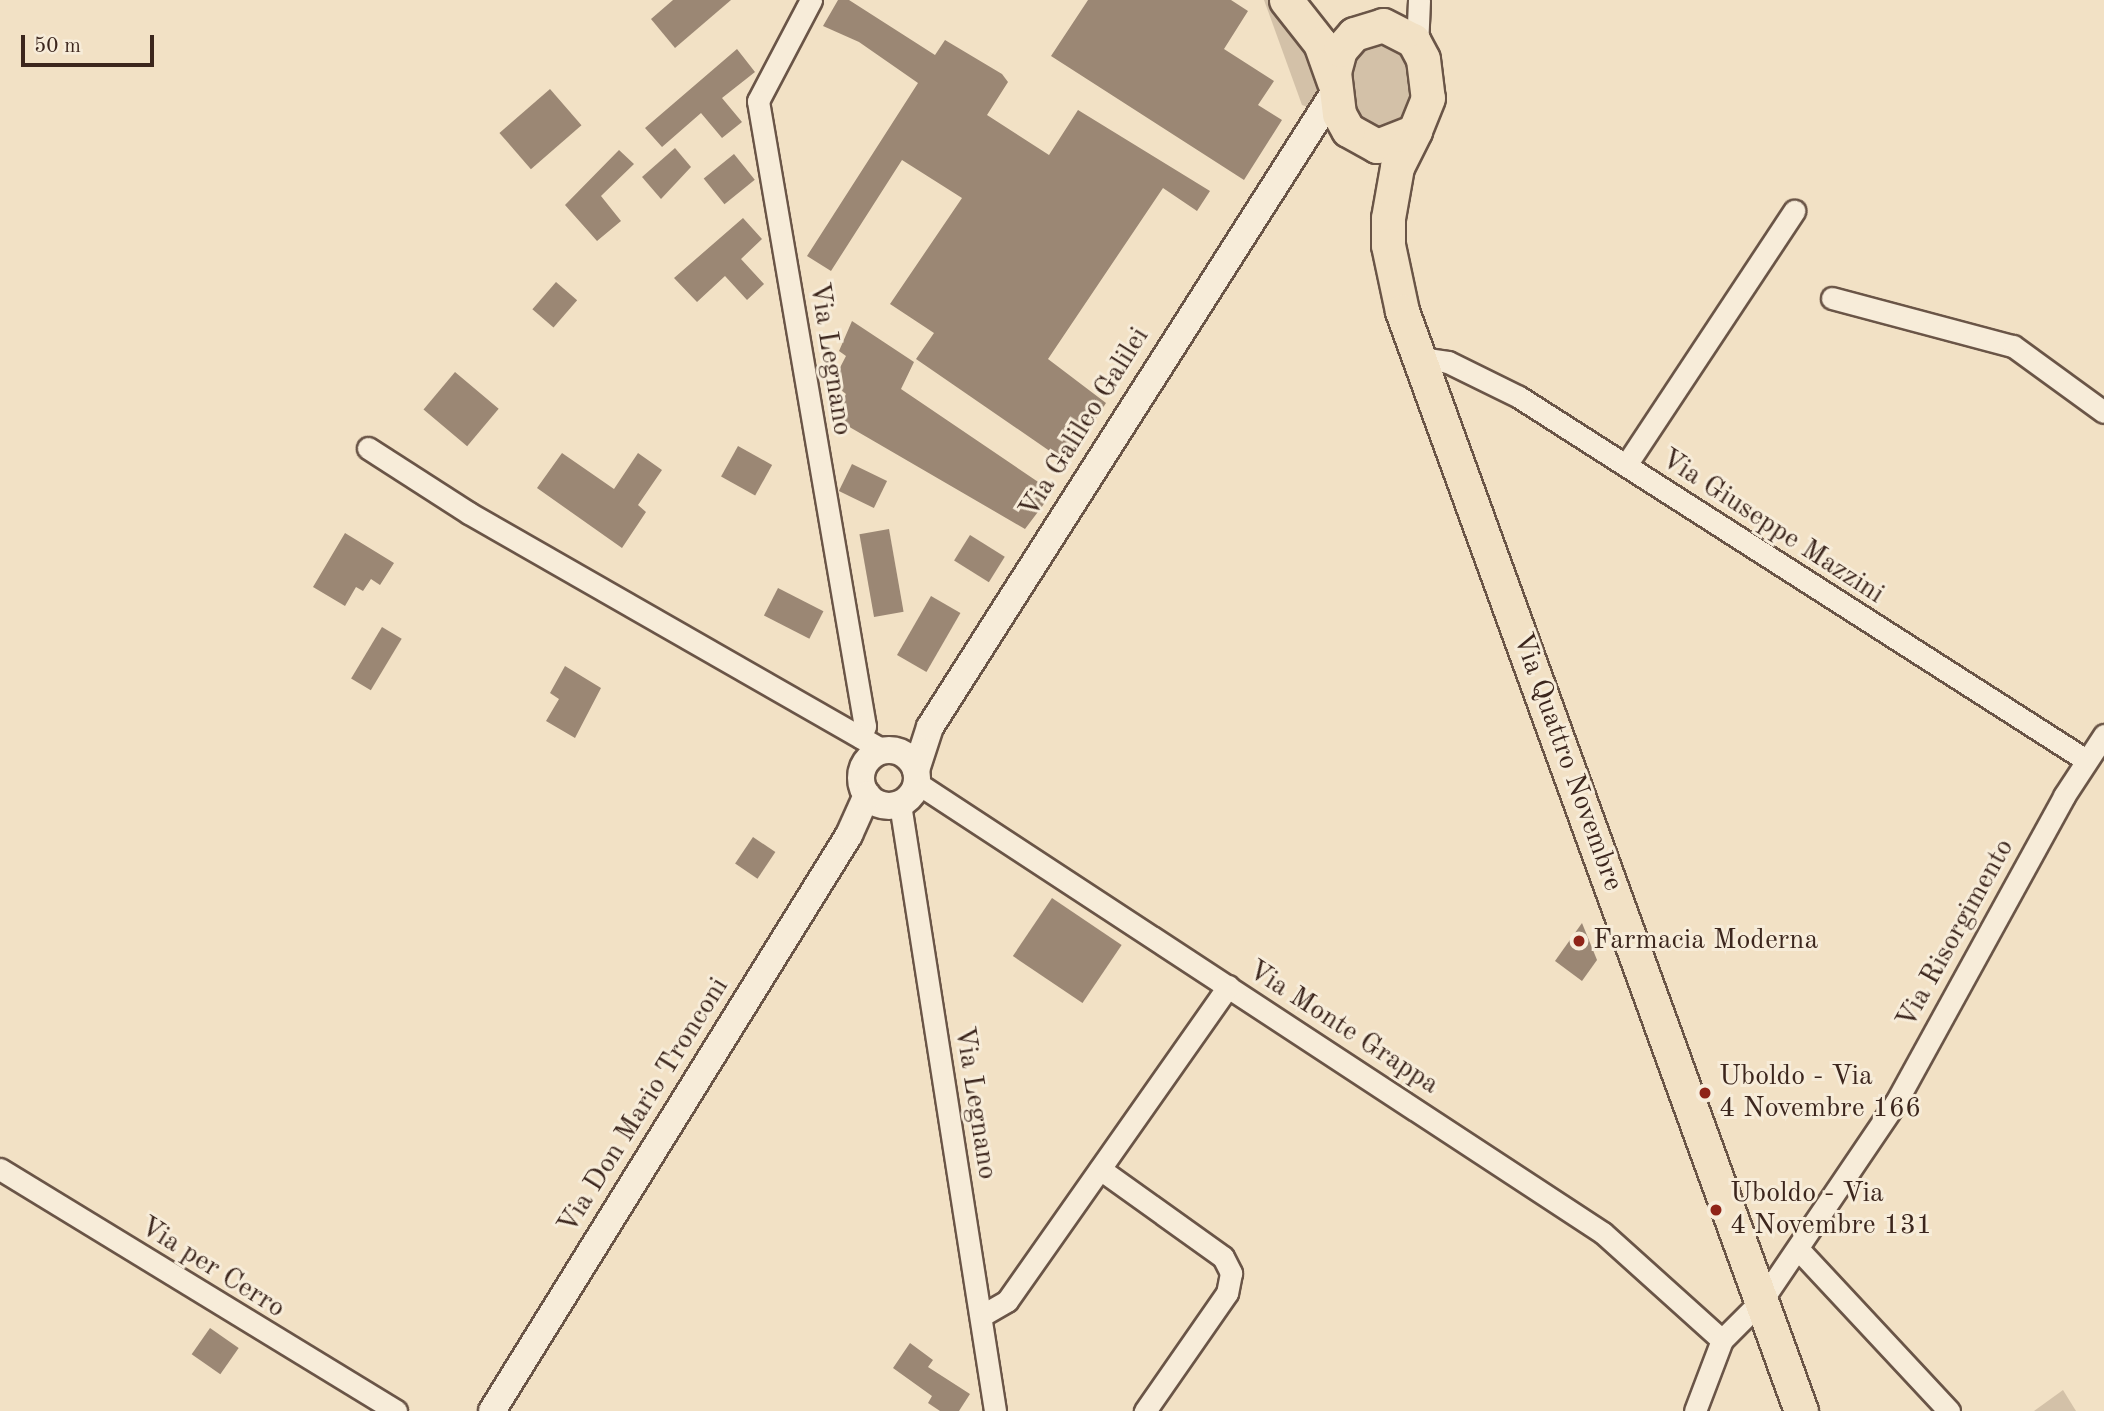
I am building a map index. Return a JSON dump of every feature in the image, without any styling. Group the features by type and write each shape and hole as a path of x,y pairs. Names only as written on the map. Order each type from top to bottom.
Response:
{"main road":[{"path":"1286,0 1320,43 1339,114 1359,138 1385,145 1415,131 1429,98 1417,48 1397,29 1337,23 1303,0"},
{"path":"1335,91 1340,50 1372,26"},
{"name":"Via Quattro Novembre","path":"1402,311 1388,245 1388,218 1397,167 1415,131"},
{"name":"Via Quattro Novembre","path":"1359,138 1371,162 1373,247 1420,358 1801,1411"}],"street":[{"name":"Via Legnano","path":"811,0 758,101 865,726 880,746"},
{"path":"1372,26 1395,16 1407,0"},
{"path":"1417,48 1419,0"},
{"name":"Via Galileo Galilei","path":"917,776 930,727 1255,214 1298,156 1335,91"},
{"name":"Via Galileo Galilei","path":"1298,156 1329,134 1359,138"},
{"path":"1626,465 1794,211"},
{"path":"1832,298 2013,346 2104,412"},
{"name":"Via Giuseppe Mazzini","path":"1420,358 1448,362 1492,381 2086,760"},
{"path":"368,448 469,513 880,746 917,776 885,802 862,769 880,746"},
{"name":"Via Galileo Galilei","path":"880,746 930,727"},
{"name":"Via Risorgimento","path":"1722,1340 1762,1300 1799,1250 1896,1102 2086,760 2104,734"},
{"name":"Via Monte Grappa","path":"917,776 1228,986 1603,1233 1722,1340"},
{"name":"Via Legnano","path":"885,802 981,1316 995,1411"},
{"name":"Via Don Mario Tronconi","path":"492,1411 849,835 885,802"},
{"path":"981,1316 1007,1301 1228,986"},
{"path":"1100,1169 1223,1257 1231,1273 1227,1293 1145,1411"},
{"name":"Via per Cerro","path":"0,1170 396,1411"},
{"path":"1799,1250 1949,1411"},
{"path":"1695,1411 1722,1340"}],"shaded area":[{"path":"1264,0 1274,0 1325,73 1316,110 1302,105"},
{"path":"1377,37 1409,52 1414,108 1390,134 1357,122 1347,86 1356,48"},
{"path":"2063,1390 2076,1411 2034,1411"}],"building":[{"path":"673,0 731,0 675,48 651,19"},
{"path":"838,0 849,0 935,55 945,40 1002,74 1008,82 987,115 1049,155 1078,110 1210,191 1197,211 1163,188 1048,359 1106,403 1067,463 916,359 934,333 890,304 962,198 902,160 831,271 807,256 918,83 859,42 823,26"},
{"path":"1088,0 1231,0 1248,11 1224,49 1274,81 1258,105 1282,120 1244,180 1051,56"},
{"path":"737,49 755,72 722,98 742,122 722,138 701,113 662,147 645,128"},
{"path":"550,89 581,125 531,169 499,133"},
{"path":"675,148 691,167 661,199 642,177"},
{"path":"619,150 634,164 601,196 621,221 597,241 565,205"},
{"path":"734,154 755,180 724,204 704,179"},
{"path":"743,218 762,239 741,259 764,284 747,300 725,276 697,302 674,278"},
{"path":"556,282 577,300 554,328 532,309"},
{"path":"852,321 914,362 901,389 1053,492 1025,529 834,418 846,394 832,383 846,356 839,351"},
{"path":"455,372 499,409 467,446 424,410"},
{"path":"738,446 772,465 755,496 721,477"},
{"path":"562,453 614,489 638,453 662,470 638,505 646,512 622,548 537,488"},
{"path":"852,464 887,481 874,508 839,491"},
{"path":"889,529 904,612 874,617 859,534"},
{"path":"345,533 394,563 380,585 371,579 363,591 356,587 345,606 313,587"},
{"path":"970,535 1005,557 989,582 954,560"},
{"path":"778,588 823,611 809,639 764,616"},
{"path":"931,596 960,613 926,672 897,655"},
{"path":"382,627 402,639 371,690 351,678"},
{"path":"565,666 601,688 575,738 546,721 559,699 550,693"},
{"path":"753,837 775,852 757,879 735,864"},
{"path":"1052,898 1122,945 1082,1003 1013,956"},
{"name":"Farmacia Moderna","path":"1582,923 1597,960 1582,981 1555,961"},
{"path":"210,1328 239,1348 220,1374 192,1354"},
{"path":"910,1343 933,1360 928,1367 970,1394 959,1411 940,1411 928,1403 932,1396 893,1368"}],"place":[{"name":"Farmacia Moderna","path":"1579,941"},
{"name":"Uboldo - Via 4 Novembre 166","path":"1705,1093"},
{"name":"Uboldo - Via 4 Novembre 131","path":"1716,1210"}]}
